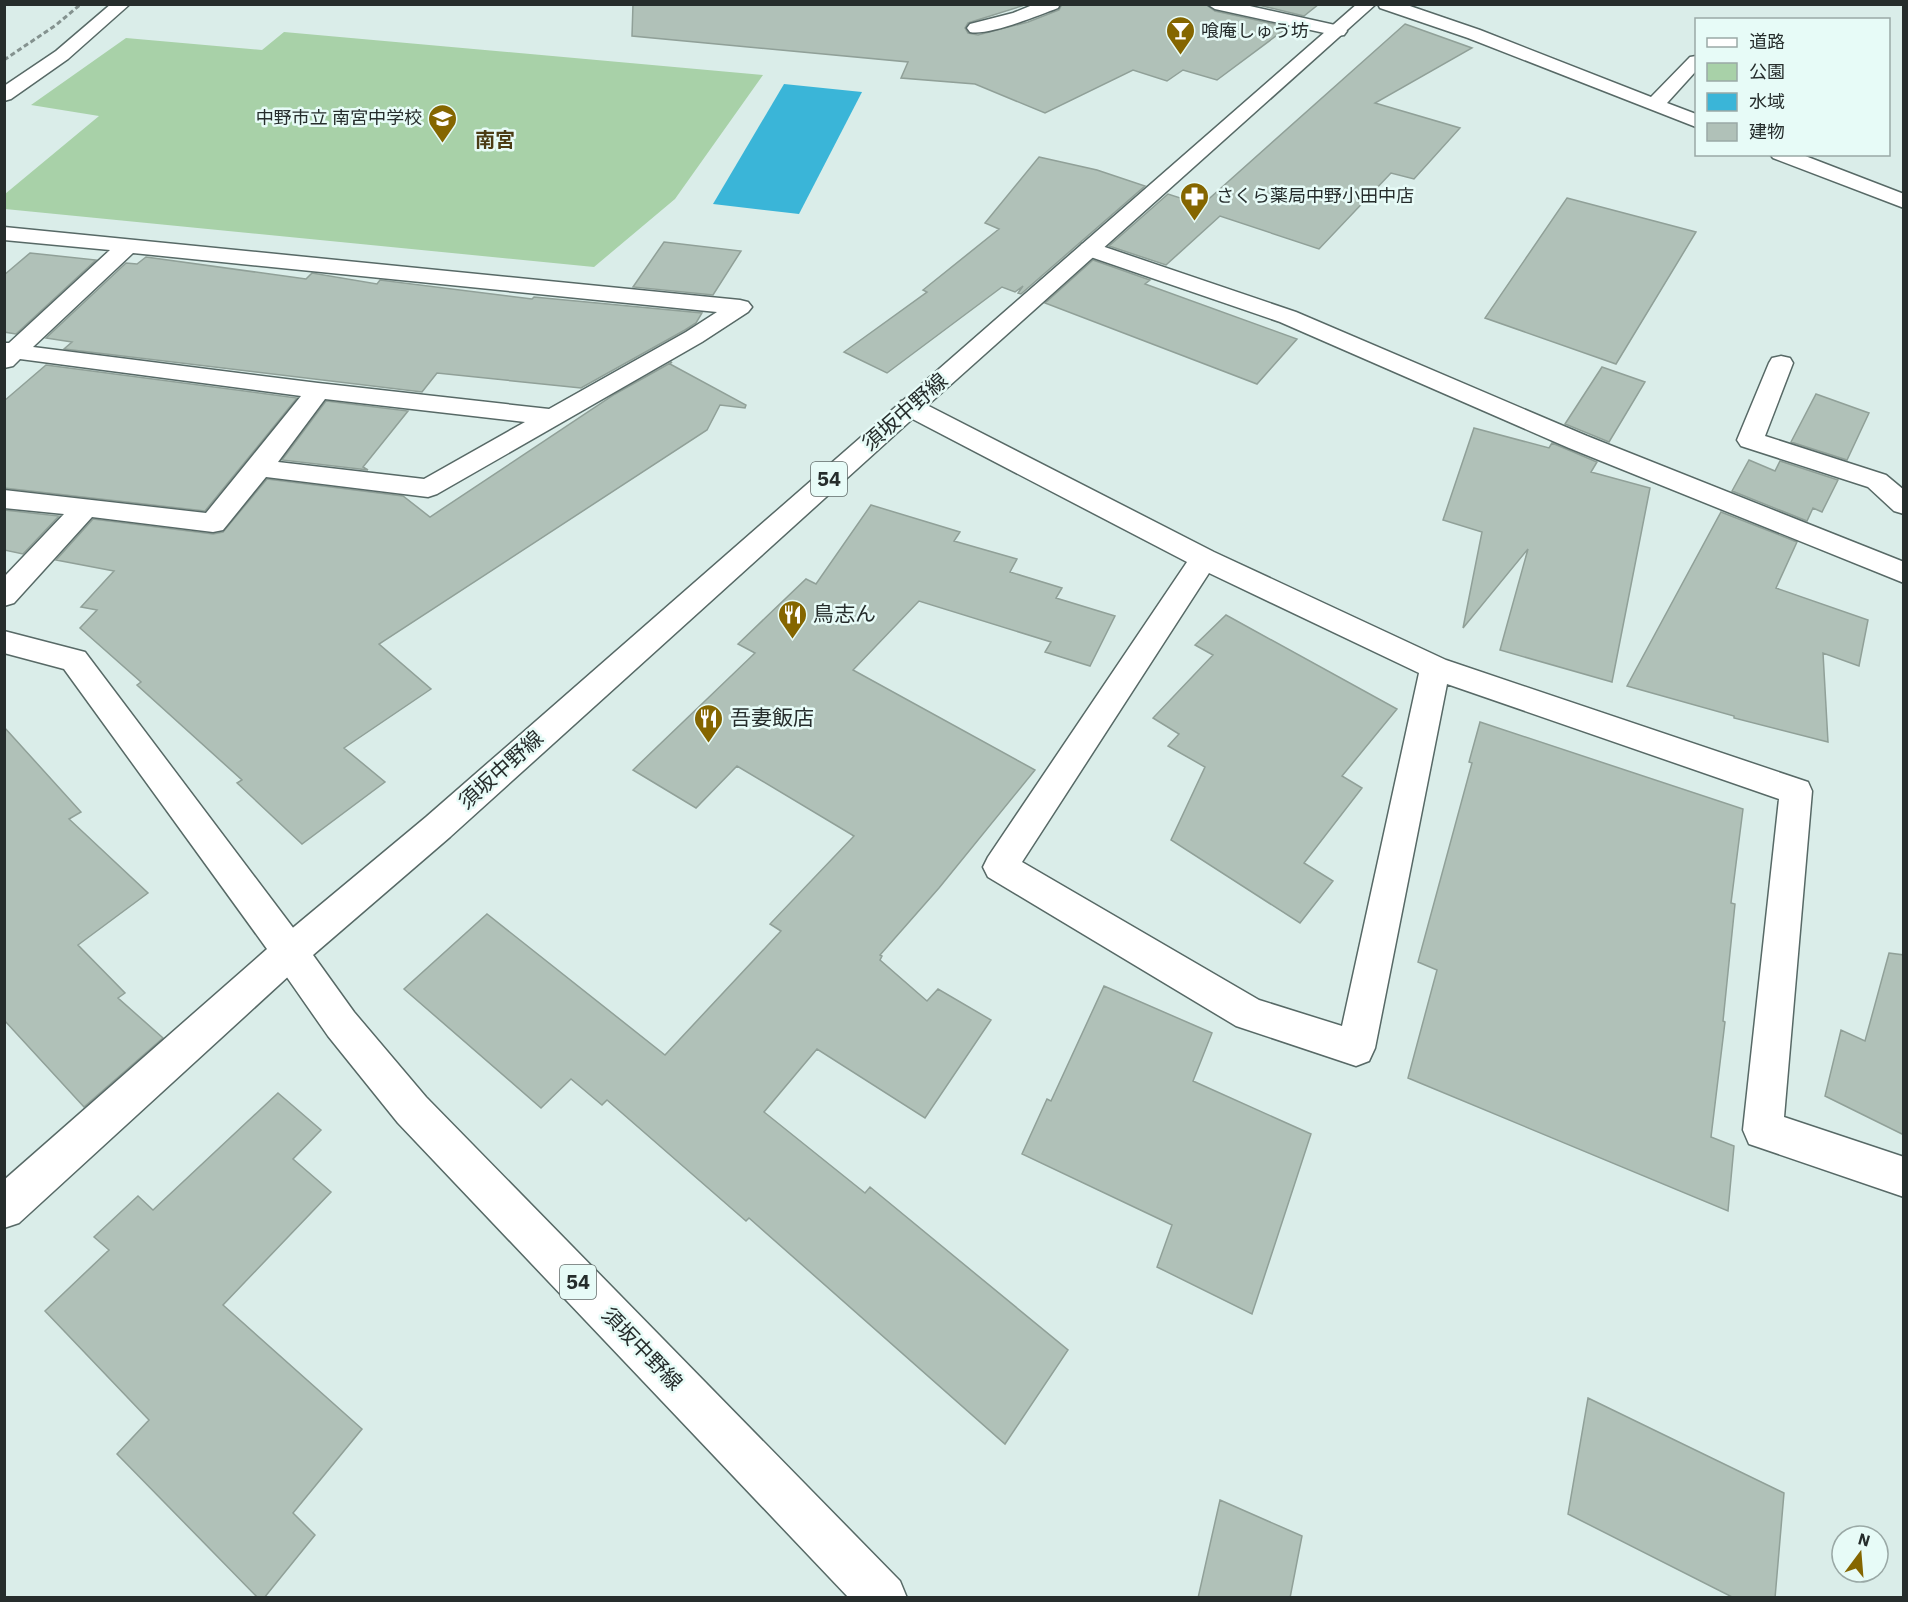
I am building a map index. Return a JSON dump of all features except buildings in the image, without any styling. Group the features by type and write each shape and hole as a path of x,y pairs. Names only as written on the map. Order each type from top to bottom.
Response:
{"street":[{"path":"4,95 62,55 122,4"},
{"path":"976,28 1019,17 1052,4"},
{"path":"1215,4 1338,31"},
{"name":"須坂中野線","path":"883,1598 412,1110 341,1024 290,952 447,819 1368,4"},
{"path":"1386,4 1474,34 1695,121"},
{"path":"1654,104 1695,62"},
{"path":"1785,156 1904,202"},
{"path":"4,233 740,307 694,337 428,488 259,468"},
{"path":"8,354 127,246"},
{"path":"1090,249 1288,318 1578,442 1903,569"},
{"path":"8,354 553,417"},
{"path":"1781,363 1750,440 1877,482 1904,505"},
{"path":"4,499 213,523 318,391"},
{"path":"910,407 1204,559 1436,668 1796,791 1763,1131 1904,1177"},
{"path":"4,596 86,507"},
{"path":"1204,559 1000,867 1249,1014 1356,1048 1436,668"},
{"path":"4,642 74,660 290,952 4,1208"}],"green space":[{"path":"284,32 763,75 675,199 594,267 5,209 5,194 99,116 31,105 126,38 262,50"}],"water":[{"path":"784,84 862,92 799,214 713,204"}],"railway":[{"path":"4,60 56,25 81,4"}],"place":[{"name":"喰庵しゅう坊","path":"1180,56"},
{"name":"中野市立 南宮中学校","path":"443,144"},
{"name":"さくら薬局中野小田中店","path":"1195,222"},
{"name":"鳥志ん","path":"792,640"},
{"name":"吾妻飯店","path":"709,744"}],"district":[{"name":"南宮","path":"495,140"}]}
